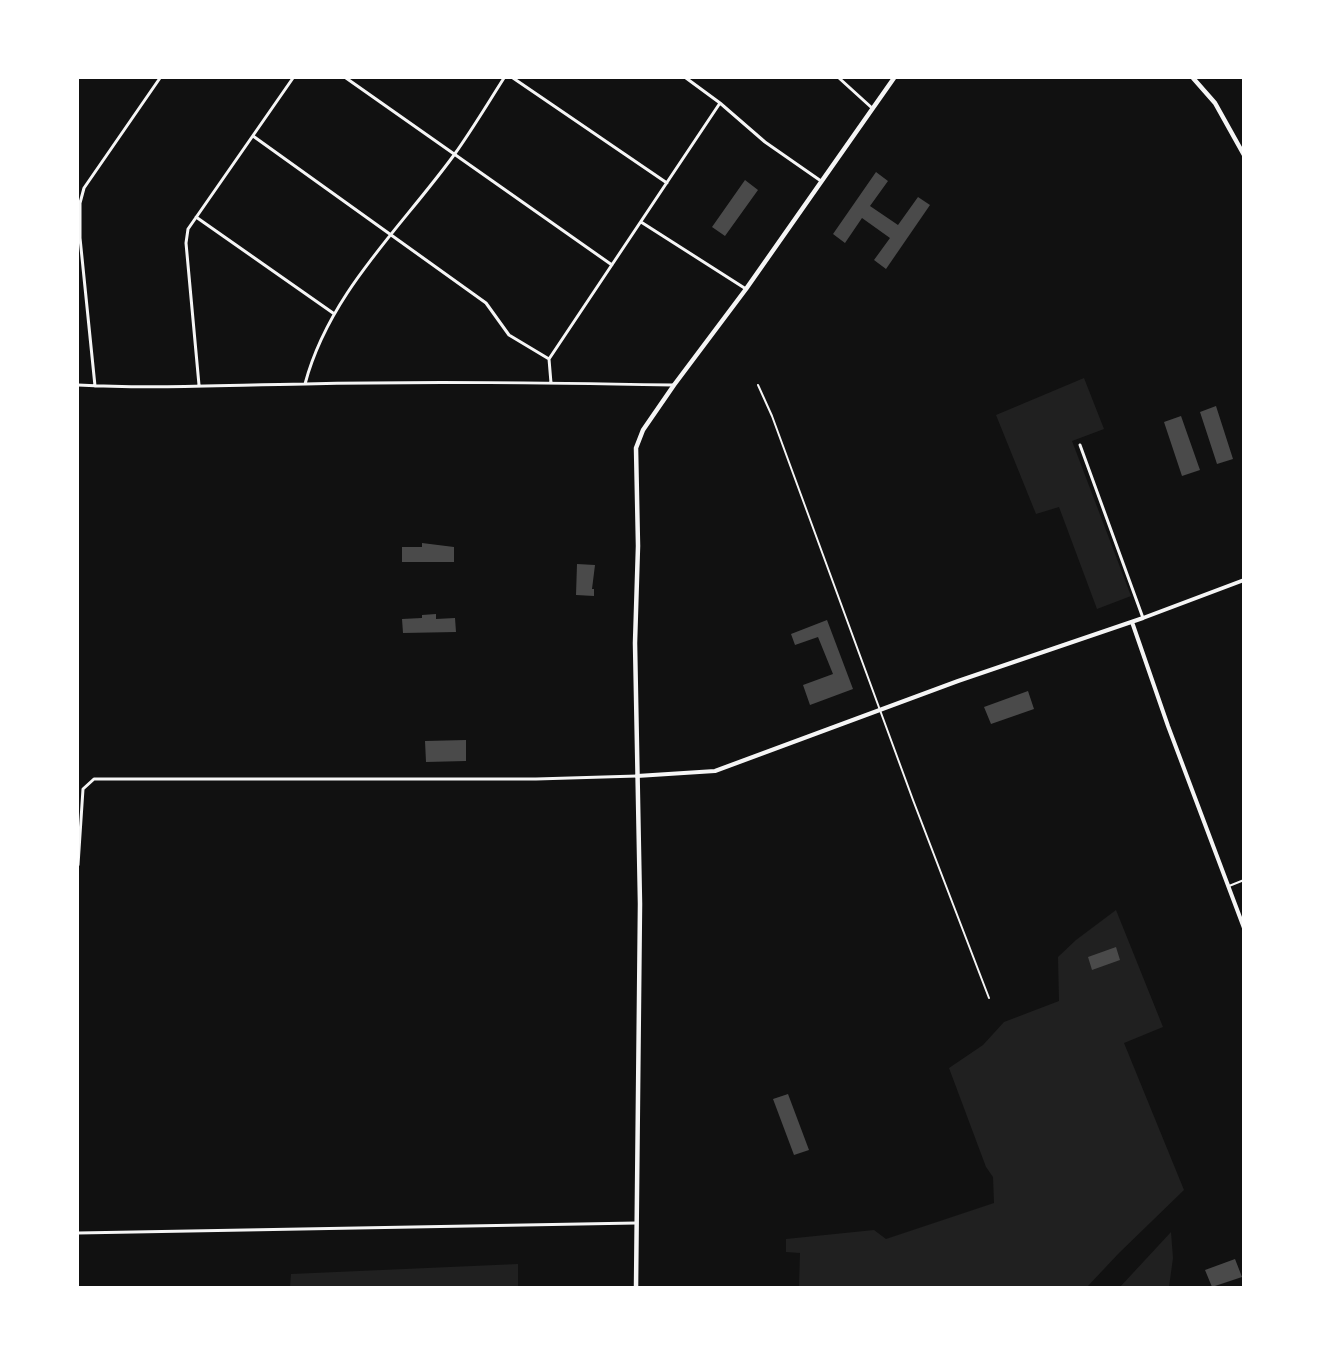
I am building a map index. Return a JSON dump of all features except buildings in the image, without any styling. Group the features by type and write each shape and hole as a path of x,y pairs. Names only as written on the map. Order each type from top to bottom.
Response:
{"main road":[{"path":"636,1288 640,904 635,643 638,546 636,448 643,430 674,385 746,289 894,78"},
{"path":"1193,78 1215,103 1244,155"}],"street":[{"path":"95,386 80,238 80,203 84,188 160,78"},
{"path":"199,385 186,243 188,229 293,78"},
{"path":"346,78 612,266"},
{"path":"305,384 311,362 334,313 390,235 454,154 504,78"},
{"path":"513,78 666,183"},
{"path":"686,78 720,102 765,142 821,181"},
{"path":"839,78 872,108"},
{"path":"551,382 549,359 720,102"},
{"path":"253,136 486,303 509,335 549,359"},
{"path":"196,217 334,313"},
{"path":"640,222 746,289"},
{"path":"78,385 168,387 199,385 551,382 674,385"},
{"path":"1080,445 1144,618"},
{"path":"78,865 83,789 94,779 527,779 637,776 715,771 880,710 1144,618 1244,580"},
{"path":"1132,622 1168,726 1244,928"},
{"path":"78,1233 636,1223"}],"lane":[{"path":"758,385 772,416 880,710 989,998"},
{"path":"1229,886 1244,880"}],"shaded area":[{"path":"1084,378 1104,429 1072,441 1131,596 1097,609 1059,507 1036,514 996,415"},
{"path":"1116,910 1163,1027 1124,1043 1184,1190 1087,1287 799,1287 800,1253 786,1252 786,1239 874,1230 886,1239 994,1203 993,1177 986,1167 949,1068 983,1045 1004,1022 1059,1001 1058,957 1076,940"},
{"path":"1171,1232 1173,1258 1169,1287 1120,1287"},
{"path":"518,1264 518,1287 290,1287 291,1274"}]}
